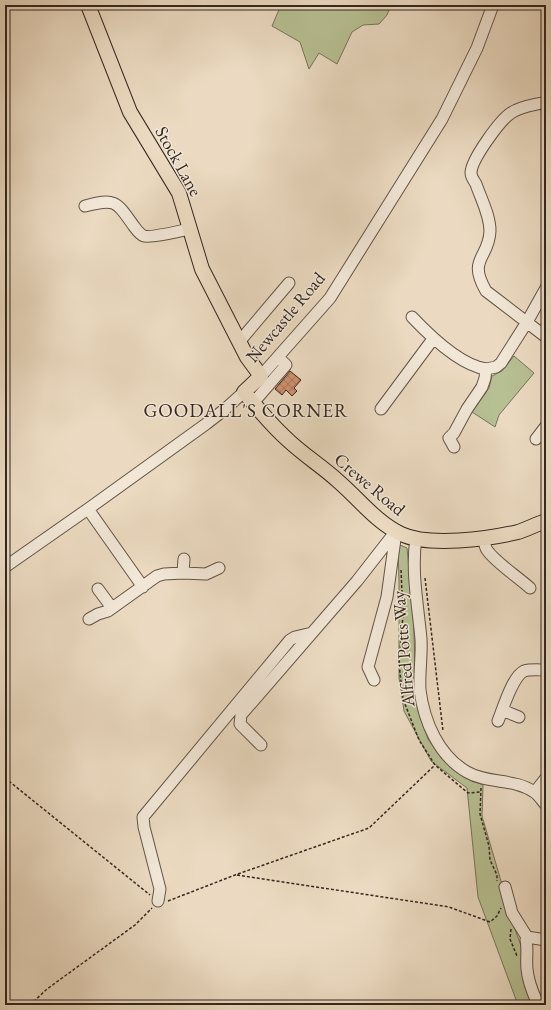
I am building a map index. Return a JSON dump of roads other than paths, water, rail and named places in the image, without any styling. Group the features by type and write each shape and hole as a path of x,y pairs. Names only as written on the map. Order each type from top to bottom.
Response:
{"main road":[{"name":"Stock Lane","path":"88,5 130,112 179,193 202,269 239,342 260,376"},
{"name":"Newcastle Road","path":"244,392 260,376"},
{"name":"Crewe Road","path":"244,392 289,442 339,482 372,514 396,531 416,538 430,540 483,538 518,532 546,521"}],"street":[{"name":"Newcastle Road","path":"260,376 330,298 442,119 477,48 493,5"},
{"path":"546,102 519,109 511,113 499,123 474,161 471,173 489,218 489,240 479,262 478,271 480,280 486,291 546,337"},
{"path":"85,206 105,201 114,204 122,209 138,233 144,236 154,236 190,229"},
{"path":"239,342 289,283"},
{"path":"412,317 433,339 472,366 486,369 496,367 501,363 527,322 546,288"},
{"path":"381,409 433,339"},
{"path":"253,403 286,365 278,357"},
{"path":"454,447 449,438 454,434 467,409 482,387 486,369"},
{"name":"Newcastle Road","path":"5,567 206,424 244,392"},
{"path":"536,439 546,426"},
{"path":"88,509 143,587"},
{"path":"261,745 240,724 241,715 357,581 396,531"},
{"path":"374,680 368,667 387,597 396,531"},
{"name":"Alfred Potts Way","path":"416,538 414,551 414,583 421,640 420,690 426,719 434,736 454,763 468,773 483,778 521,785 535,792 546,805"},
{"path":"483,538 487,549 530,588"},
{"path":"183,572 184,559"},
{"path":"89,619 110,610 158,576 183,572 206,574 219,568"},
{"path":"98,589 110,610"},
{"path":"158,901 160,889 144,827 143,817 290,640 295,637 312,633"},
{"path":"498,721 516,678 523,672 531,670 546,670"},
{"path":"502,710 519,717"},
{"path":"535,792 546,778"},
{"path":"501,884 523,945 529,981 537,1002"},
{"path":"523,945 546,940"}],"district":[{"name":"GOODALL'S CORNER","path":"246,410"}]}
